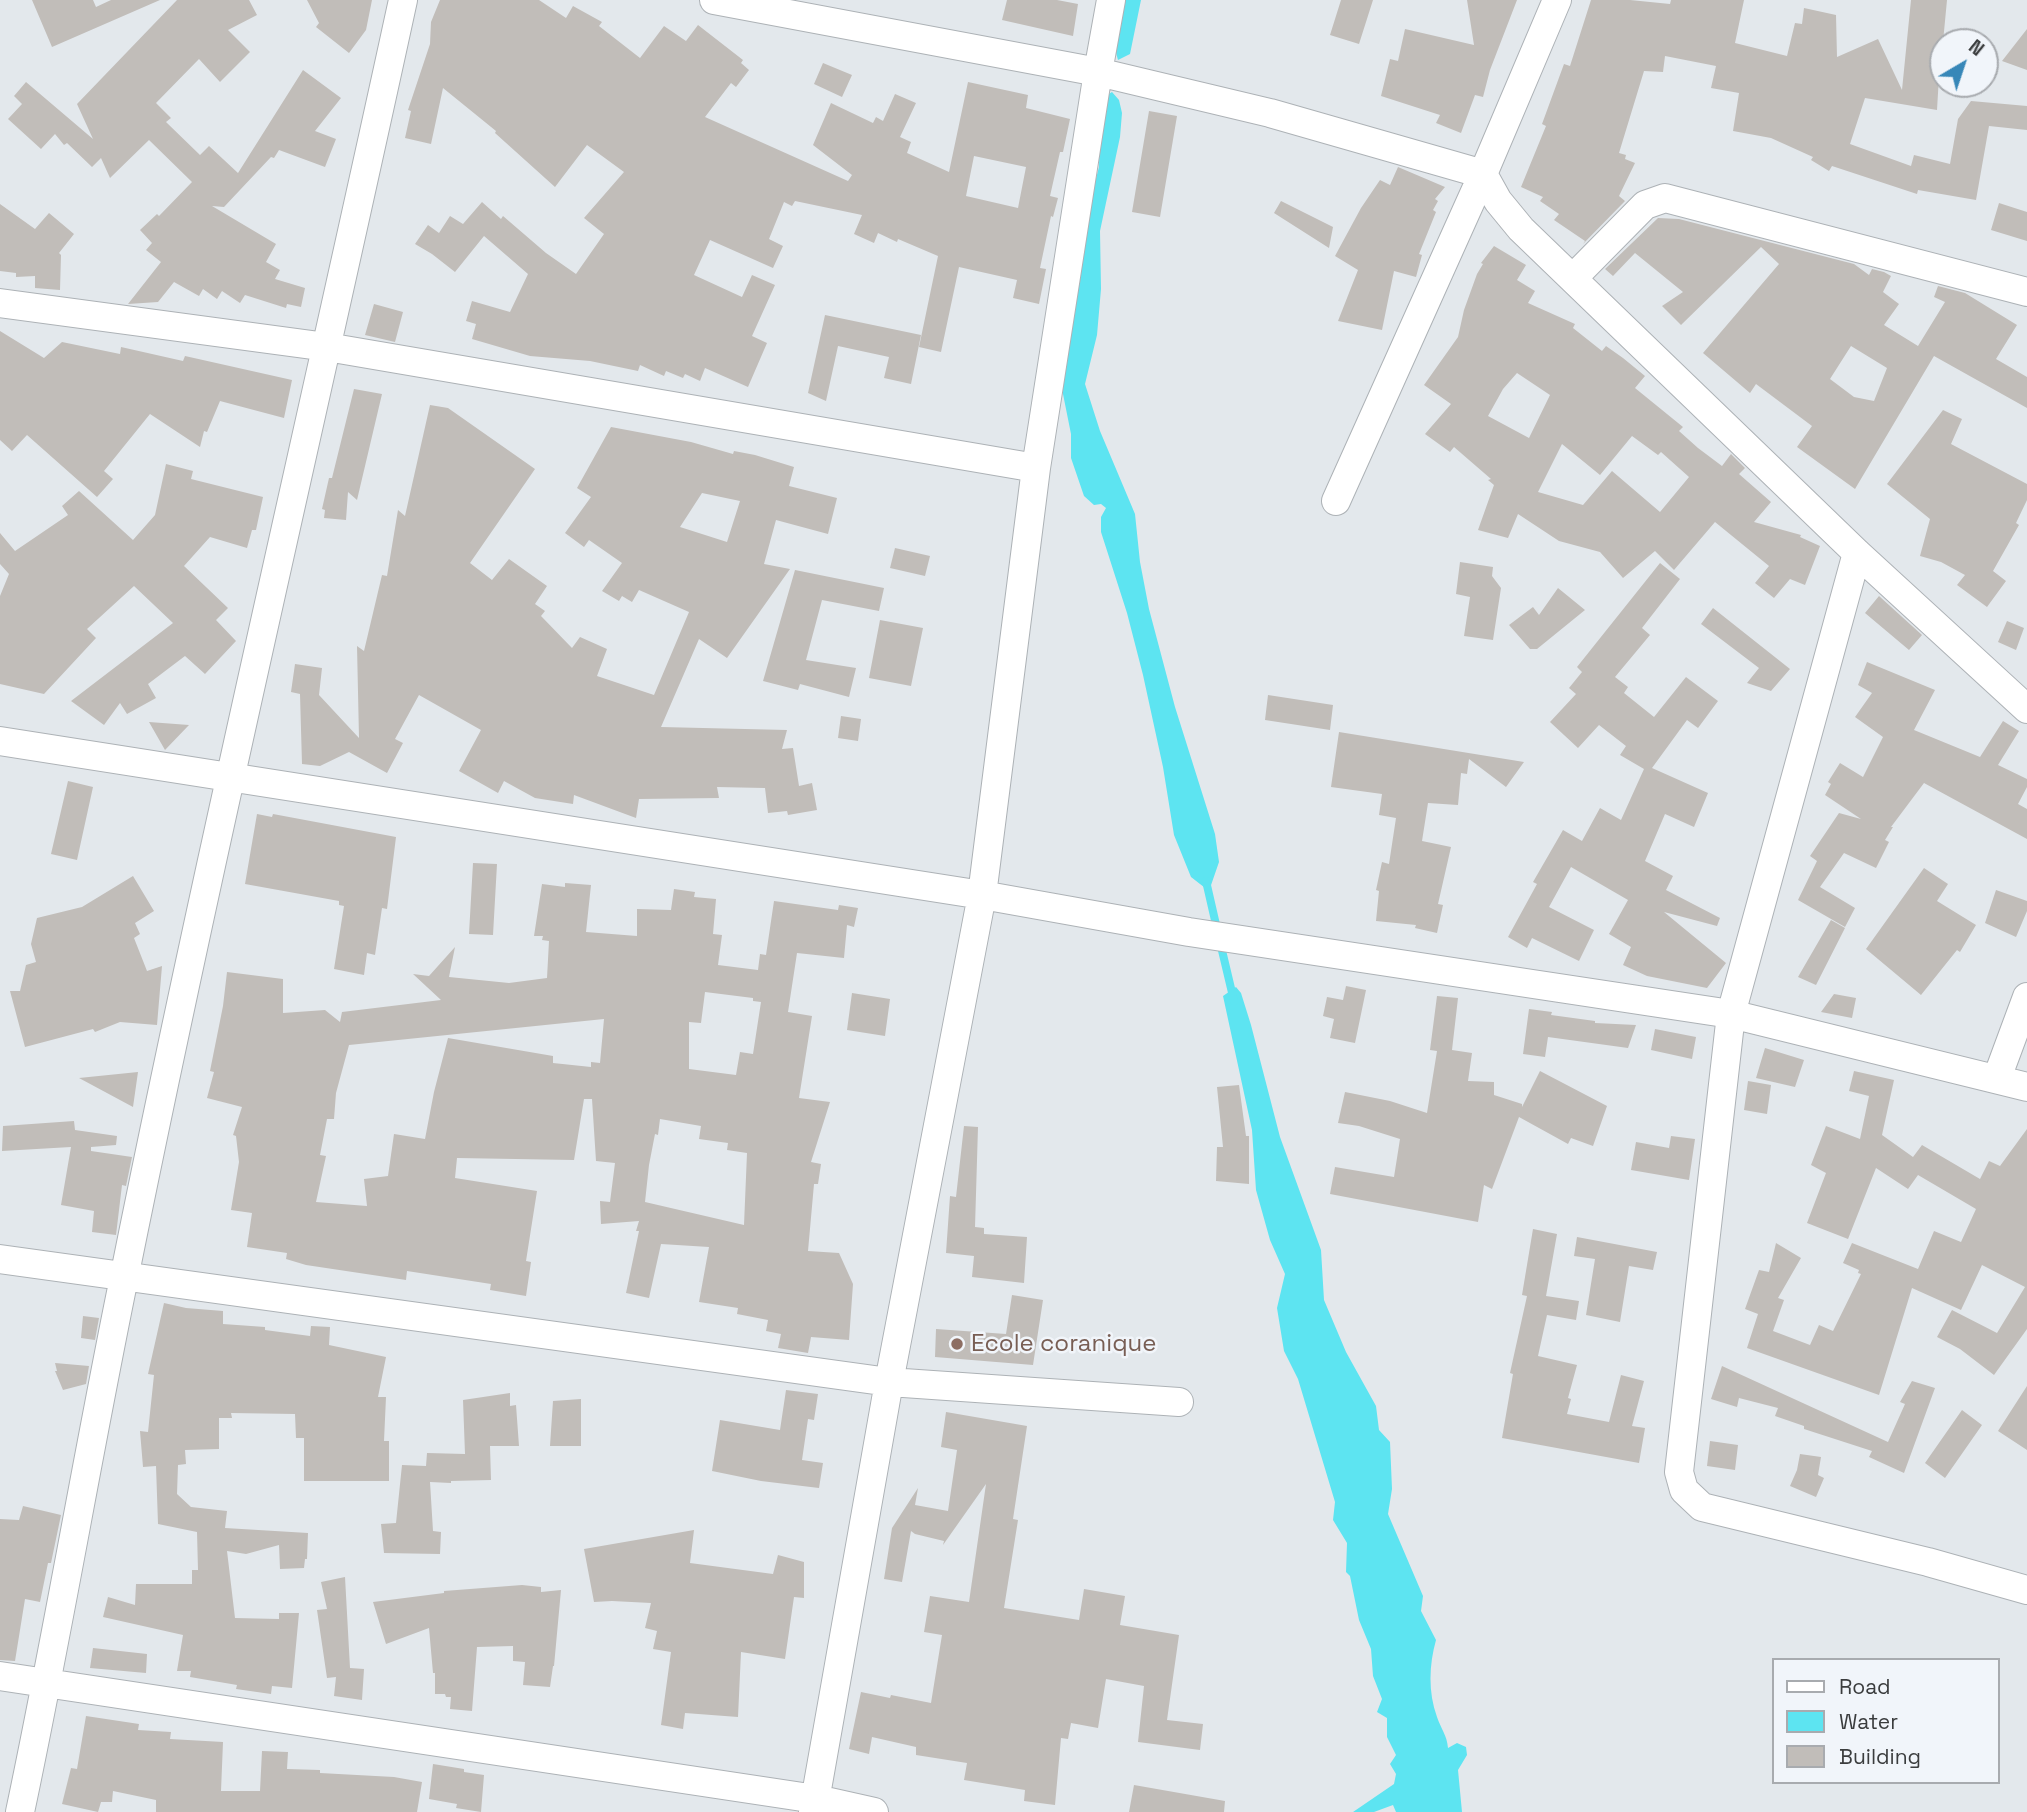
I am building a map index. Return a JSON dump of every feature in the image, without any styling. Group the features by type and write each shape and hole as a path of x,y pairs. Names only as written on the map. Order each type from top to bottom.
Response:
{"street":[{"path":"20,1812 124,1277 229,778 403,0"},
{"path":"714,0 1098,72 1270,113 1483,174 1498,201 1521,229 1857,553 2027,709"},
{"path":"814,1806 889,1382 982,895 1036,468 1111,0"},
{"path":"1336,501 1483,174 1557,0"},
{"path":"1573,278 1645,205 1665,198 2027,292"},
{"path":"0,303 327,348 1036,468"},
{"path":"1857,553 1731,1014 1679,1472 1684,1490 1702,1507 1928,1562 2027,1590"},
{"path":"0,741 982,895 1189,932 1731,1014 2027,1087"},
{"path":"1997,1078 2027,997"},
{"path":"0,1259 889,1382 1179,1402"},
{"path":"0,1676 814,1806 874,1812"}],"water":[{"path":"1121,0 1141,0 1130,54 1118,60 1113,42"},
{"path":"1112,92 1119,100 1122,113 1120,137 1100,231 1101,289 1097,335 1085,384 1100,431 1135,514 1149,609 1175,707 1215,834 1219,862 1209,891 1191,877 1174,835 1163,767 1143,675 1127,613 1101,532 1101,517 1106,508 1101,504 1094,505 1084,496 1071,458 1071,434 1062,389 1080,240 1099,167 1100,121 1104,97"},
{"path":"1236,987 1241,993 1251,1025 1280,1137 1321,1250 1324,1300 1346,1352 1376,1406 1379,1430 1390,1442 1392,1489 1388,1514 1423,1596 1421,1611 1436,1640 1430,1678 1434,1708 1448,1748 1457,1743 1466,1747 1467,1755 1458,1770 1462,1812 1396,1812 1393,1805 1374,1812 1353,1812 1394,1784 1396,1774 1390,1764 1396,1755 1387,1737 1387,1718 1377,1712 1382,1699 1373,1676 1371,1649 1359,1620 1350,1576 1346,1572 1347,1543 1333,1520 1335,1502 1298,1379 1284,1351 1277,1308 1285,1274 1270,1240 1256,1190 1252,1130 1223,996"}],"building":[{"path":"32,0 93,0 96,7 111,0 160,0 52,47"},
{"path":"177,0 249,0 257,15 228,30 250,52 220,82 199,59 156,103 171,118 166,122 200,155 209,146 238,173 303,70 341,98 315,131 336,139 325,167 279,150 224,207 212,206 276,244 266,262 280,270 275,279 305,288 301,307 287,304 286,308 245,295 240,303 222,291 217,299 203,289 199,296 174,282 158,302 128,304 161,262 146,250 152,243 140,230 157,214 159,216 192,182 149,140 110,178 101,158 92,167 67,143 64,145 55,134 41,149 8,119 22,104 14,96 26,82 93,139 77,104"},
{"path":"307,0 372,0 366,30 349,53 316,27 319,23"},
{"path":"440,0 539,0 566,18 573,6 602,22 599,26 640,58 664,26 686,41 698,25 743,60 741,63 749,70 736,87 731,83 705,117 848,181 852,175 813,145 831,103 873,123 876,117 883,121 895,94 916,103 900,137 911,142 907,153 949,172 968,82 1028,95 1026,108 1070,119 1050,196 1058,198 1053,217 1051,216 1040,268 1046,269 1039,304 1013,298 1017,280 959,267 941,352 919,347 938,256 878,233 874,243 854,234 862,215 795,201 792,206 784,202 769,239 783,246 773,268 710,240 694,275 742,297 752,275 775,285 752,336 767,343 748,387 705,368 700,381 685,374 683,378 666,371 664,376 640,365 638,371 590,361 530,356 472,339 476,324 466,321 472,301 510,312 528,274 484,236 455,272 415,244 428,225 439,233 450,216 463,224 482,202 576,274 604,234 584,218 624,172 587,145 555,187 495,133 496,131 443,88 431,144 405,138 411,111 408,110 430,44 431,22","holes":["974,156 1026,167 1018,208 966,196"]},
{"path":"1007,0 1057,0 1078,4 1073,36 1002,20"},
{"path":"1341,0 1373,0 1359,44 1330,35"},
{"path":"1467,0 1517,0 1490,70 1483,97 1475,95 1461,133 1436,123 1440,115 1381,96 1390,59 1398,61 1405,29 1474,45"},
{"path":"1591,0 1670,4 1671,0 1744,0 1735,43 1787,56 1795,23 1802,24 1804,8 1836,15 1837,57 1878,39 1902,90 1911,0 1947,0 1944,28 1929,28 1929,98 1938,98 1937,110 1865,98 1850,144 1911,166 1914,155 1950,164 1958,119 1971,101 2027,106 2027,130 1989,126 1976,200 1918,190 1917,194 1832,166 1829,171 1811,160 1813,157 1771,138 1733,131 1739,93 1711,88 1716,66 1665,56 1663,72 1644,71 1619,153 1635,163 1619,196 1625,201 1583,244 1585,241 1554,220 1559,214 1540,201 1543,197 1521,187 1546,126 1542,124 1564,64 1570,66"},
{"path":"2027,29 2027,70 2002,61"},
{"path":"823,63 852,75 842,97 814,84"},
{"path":"1149,111 1177,116 1160,217 1132,212"},
{"path":"1398,167 1445,187 1435,199 1438,201 1433,210 1436,212 1419,254 1422,255 1416,277 1394,271 1382,330 1338,321 1358,270 1335,256 1380,180 1390,185"},
{"path":"1281,201 1333,227 1329,248 1274,213"},
{"path":"1999,203 2027,212 2027,241 1991,230"},
{"path":"0,204 35,229 49,213 74,234 59,253 60,290 35,288 35,276 16,277 16,273 0,271"},
{"path":"1658,218 1679,219 1854,264 1869,275 1872,269 1884,272 1891,276 1883,292 1899,304 1884,325 1918,346 1945,302 1934,297 1938,286 1965,293 2017,325 1996,359 2027,377 2027,408 1934,356 1855,489 1797,447 1812,426 1756,384 1750,393 1703,353 1779,264 1761,247 1681,325 1662,306 1683,292 1635,253 1613,276 1605,269","holes":["1851,346 1887,368 1874,401 1854,397 1830,379"]},
{"path":"1494,246 1526,265 1517,280 1535,291 1528,303 1575,324 1573,328 1602,351 1606,346 1645,376 1635,388 1683,427 1679,431 1722,466 1731,454 1745,468 1739,474 1771,502 1754,522 1801,535 1800,537 1820,546 1805,585 1790,579 1774,598 1755,583 1769,566 1715,522 1674,570 1655,551 1623,578 1600,552 1559,541 1518,514 1508,538 1478,530 1494,485 1488,480 1491,479 1454,447 1450,452 1425,434 1451,404 1424,385 1458,337 1464,310 1483,264 1481,263","holes":["1517,373 1550,395 1529,438 1488,416 1503,389","1632,436 1658,455 1661,452 1689,477 1660,512 1612,471 1583,505 1538,492 1562,444 1600,475"]},
{"path":"374,304 403,312 395,342 365,335"},
{"path":"825,315 921,335 911,384 884,378 889,357 838,346 826,401 808,393"},
{"path":"0,331 44,358 62,342 120,354 121,347 183,361 185,356 292,380 284,418 220,401 207,432 204,431 200,447 150,414 104,471 113,479 97,497 27,435 12,451 0,440"},
{"path":"354,389 382,394 357,500 348,492 346,520 324,518 325,510 322,509 329,478 332,478"},
{"path":"430,405 448,408 535,469 470,563 492,580 509,559 547,586 535,604 545,611 541,616 572,648 580,637 607,649 597,676 654,695 689,612 639,590 632,602 622,596 619,601 602,591 622,563 589,540 584,547 565,533 591,497 577,488 611,427 691,442 733,454 734,451 755,455 794,467 789,486 837,498 828,534 776,520 764,564 790,569 727,658 699,639 661,727 787,730 782,749 793,748 799,786 812,783 817,810 788,815 787,811 768,813 765,788 717,787 719,798 639,799 636,818 574,795 573,804 535,798 504,781 498,793 459,771 481,730 419,695 395,739 403,743 387,773 349,752 320,766 302,764 300,694 291,692 295,664 322,668 319,695 359,738 357,646 364,651 382,575 387,576 398,510 405,516","holes":["702,493 740,501 727,542 680,527"]},
{"path":"1943,410 1962,419 1951,444 2027,484 2027,500 2016,523 2019,525 1993,571 2006,581 1987,607 1957,585 1965,575 1941,562 1920,556 1930,519 1887,484"},
{"path":"166,464 193,471 191,479 263,497 256,530 252,530 247,548 210,537 184,566 228,608 216,620 236,641 205,674 185,656 148,684 156,698 127,714 120,703 104,725 71,701 173,623 134,586 87,629 96,638 44,694 0,684 0,596 9,574 0,564 0,533 15,551 68,515 62,506 79,491 133,540 155,515"},
{"path":"895,548 930,556 925,576 890,568"},
{"path":"1460,562 1493,567 1492,576 1501,588 1493,640 1464,636 1470,597 1456,594"},
{"path":"1660,563 1680,579 1642,628 1650,635 1615,677 1628,687 1624,693 1654,717 1686,677 1718,701 1698,728 1687,720 1652,768 1708,793 1694,827 1665,814 1645,861 1673,876 1666,890 1720,918 1717,926 1664,912 1726,963 1707,988 1647,976 1623,965 1631,947 1609,934 1628,900 1571,867 1549,907 1594,930 1579,961 1532,938 1527,948 1508,937 1537,884 1533,882 1563,830 1582,841 1600,808 1621,820 1644,769 1620,755 1626,746 1599,725 1578,748 1550,722 1576,694 1569,688 1582,672 1577,667"},
{"path":"795,570 884,588 879,611 822,600 806,660 856,668 849,697 800,684 798,690 763,681"},
{"path":"1558,588 1585,610 1537,649 1530,649 1509,625 1533,607 1539,615"},
{"path":"1879,596 1922,635 1909,650 1865,613"},
{"path":"1713,608 1790,669 1771,691 1747,683 1759,668 1701,624"},
{"path":"880,620 923,628 911,686 869,678"},
{"path":"2007,621 2024,628 2016,650 1998,642"},
{"path":"1867,662 1935,690 1914,730 1980,757 2003,721 2019,731 1998,765 2027,779 2027,787 2018,804 2027,809 2027,839 1924,783 1891,827 1885,840 1889,842 1876,868 1844,853 1820,887 1855,908 1845,927 1798,900 1817,861 1810,856 1839,813 1861,819 1825,795 1831,784 1828,782 1840,763 1863,777 1883,737 1855,717 1872,693 1858,685"},
{"path":"1268,695 1333,705 1330,730 1265,720"},
{"path":"841,716 861,719 858,741 838,738"},
{"path":"149,722 189,725 165,750"},
{"path":"1339,732 1524,762 1506,787 1469,759 1467,774 1461,773 1458,805 1428,803 1422,841 1451,847 1438,904 1443,905 1437,933 1415,928 1416,925 1376,921 1379,891 1376,890 1382,862 1389,864 1396,818 1379,815 1382,794 1331,787"},
{"path":"68,781 93,787 77,860 51,854"},
{"path":"257,814 272,817 273,814 396,837 387,909 382,908 375,955 367,953 364,975 334,969 344,906 339,905 339,901 245,884"},
{"path":"473,863 497,864 493,935 469,934"},
{"path":"1924,868 1948,884 1937,901 1976,925 1960,952 1957,950 1921,995 1866,949"},
{"path":"133,876 154,911 135,923 140,934 134,938 147,971 162,966 157,1025 120,1022 95,1032 93,1029 25,1047 10,991 20,991 26,965 36,962 31,944 37,918 82,907"},
{"path":"565,883 591,885 586,932 637,936 637,909 671,910 674,889 695,892 694,897 716,899 713,934 722,935 718,965 758,970 760,954 766,955 774,901 838,910 839,905 858,908 854,927 847,925 844,958 797,953 788,1012 812,1016 799,1098 830,1102 811,1162 821,1164 818,1184 814,1184 808,1251 839,1253 853,1284 849,1340 811,1337 808,1353 778,1348 781,1334 766,1331 768,1320 737,1314 738,1308 699,1302 709,1247 661,1244 649,1298 626,1293 639,1221 601,1224 600,1201 610,1202 615,1163 596,1161 592,1099 584,1099 574,1160 457,1158 455,1178 537,1191 526,1261 531,1262 526,1296 490,1290 491,1284 407,1271 406,1280 306,1265 286,1259 287,1253 247,1247 252,1213 231,1210 239,1162 236,1136 233,1135 242,1107 207,1098 214,1072 210,1071 227,972 283,979 283,1013 325,1010 340,1022 342,1012 441,1000 413,974 429,976 455,947 449,977 509,983 547,978 549,941 542,940 543,936 534,936 542,884 565,887","holes":["705,992 753,998 753,1001 761,1002 753,1054 740,1052 736,1075 689,1069 689,1022 701,1023","604,1019 600,1063 591,1062 591,1067 553,1063 553,1056 448,1038 425,1139 394,1134 388,1176 364,1179 367,1206 316,1202 326,1156 320,1155 327,1119 334,1119 336,1093 349,1045","660,1119 701,1126 699,1139 728,1143 727,1150 747,1153 744,1225 645,1202 655,1134 658,1135"]},
{"path":"1996,890 2027,901 2027,911 2016,937 1985,923"},
{"path":"1831,920 1845,928 1816,985 1798,977"},
{"path":"1346,986 1366,990 1355,1043 1330,1038 1334,1019 1323,1016 1327,997 1343,1000"},
{"path":"852,993 890,999 885,1036 847,1030"},
{"path":"1834,994 1856,998 1852,1018 1821,1012"},
{"path":"1437,996 1458,998 1452,1050 1472,1053 1468,1081 1494,1082 1494,1095 1522,1104 1522,1107 1540,1071 1607,1106 1593,1146 1571,1138 1568,1144 1519,1117 1492,1189 1484,1185 1478,1222 1330,1194 1335,1167 1394,1177 1400,1139 1359,1126 1338,1123 1345,1092 1390,1101 1427,1113 1437,1051 1430,1050"},
{"path":"1529,1009 1595,1023 1636,1025 1628,1048 1548,1037 1545,1057 1523,1054"},
{"path":"1655,1029 1696,1037 1692,1059 1651,1050"},
{"path":"1765,1048 1804,1060 1795,1087 1756,1078"},
{"path":"1854,1071 1894,1080 1882,1135 1913,1157 1922,1145 1980,1179 1989,1161 2000,1166 2027,1129 2027,1329 1994,1375 1960,1349 1937,1337 1952,1310 1997,1333 2025,1287 1982,1265 1961,1310 1912,1288 1879,1395 1747,1348 1758,1314 1745,1309 1759,1270 1769,1272 1776,1243 1801,1258 1778,1298 1784,1300 1773,1331 1810,1345 1819,1325 1833,1331 1861,1274 1858,1273 1859,1270 1843,1263 1852,1243 1918,1269 1934,1231 1961,1242 1976,1209 1918,1175 1908,1189 1876,1168 1848,1239 1807,1223 1826,1173 1811,1165 1826,1126 1860,1139 1869,1096 1849,1091"},
{"path":"138,1072 133,1107 79,1078"},
{"path":"1748,1081 1771,1085 1767,1114 1744,1110"},
{"path":"1239,1085 1246,1136 1249,1136 1249,1184 1216,1181 1217,1147 1223,1147 1217,1087"},
{"path":"74,1121 75,1130 117,1136 116,1145 91,1147 91,1151 132,1157 126,1186 122,1185 116,1235 92,1232 94,1211 61,1205 71,1147 2,1151 3,1126"},
{"path":"964,1126 978,1127 975,1227 984,1228 984,1234 1027,1237 1024,1283 972,1277 974,1256 946,1253 950,1196 956,1197"},
{"path":"1671,1136 1695,1139 1689,1180 1631,1170 1636,1142 1669,1148"},
{"path":"1533,1229 1557,1234 1546,1296 1579,1301 1576,1320 1547,1315 1538,1356 1577,1365 1568,1398 1571,1399 1567,1414 1609,1422 1621,1375 1644,1381 1632,1426 1645,1428 1639,1463 1502,1438 1513,1374 1510,1373 1527,1296 1522,1295"},
{"path":"1577,1237 1657,1252 1653,1270 1629,1266 1620,1322 1586,1315 1595,1259 1574,1256"},
{"path":"1012,1295 1043,1300 1033,1365 935,1357 936,1329 1006,1334"},
{"path":"164,1303 223,1311 223,1324 265,1327 265,1330 310,1336 311,1326 330,1327 329,1345 386,1357 378,1397 386,1397 384,1441 389,1441 389,1481 304,1481 304,1438 296,1438 295,1414 231,1413 232,1418 219,1418 219,1449 185,1450 186,1464 178,1465 177,1494 191,1507 227,1511 225,1528 308,1533 304,1568 280,1569 279,1545 246,1554 227,1551 235,1618 279,1619 279,1613 299,1613 292,1688 272,1686 271,1694 236,1689 237,1685 190,1677 191,1671 177,1671 183,1635 103,1617 108,1597 135,1605 136,1584 192,1584 192,1570 198,1570 197,1532 158,1524 156,1466 143,1467 140,1431 148,1432 154,1375 148,1374"},
{"path":"83,1316 99,1318 95,1340 81,1338"},
{"path":"55,1363 89,1366 86,1384 63,1390 55,1371"},
{"path":"1722,1366 1888,1442 1905,1404 1900,1402 1912,1381 1935,1388 1904,1473 1869,1457 1872,1451 1804,1429 1804,1426 1775,1416 1778,1408 1739,1398 1737,1407 1711,1399"},
{"path":"2027,1386 2027,1450 1998,1431"},
{"path":"786,1390 818,1394 814,1420 808,1419 802,1460 823,1463 819,1488 761,1481 712,1471 720,1420 780,1430"},
{"path":"510,1393 510,1406 516,1405 519,1446 490,1446 491,1480 430,1482 433,1531 441,1532 440,1554 384,1553 381,1524 396,1523 402,1465 426,1466 427,1453 465,1454 463,1400"},
{"path":"581,1399 581,1446 550,1446 553,1401"},
{"path":"1962,1410 1982,1425 1945,1478 1925,1463"},
{"path":"946,1412 1027,1426 1013,1519 1018,1520 1004,1608 1079,1620 1084,1589 1125,1596 1120,1625 1179,1635 1167,1720 1203,1724 1200,1750 1138,1742 1144,1686 1106,1679 1098,1728 1071,1723 1068,1739 1061,1738 1055,1805 1024,1801 1025,1790 964,1780 967,1763 916,1755 916,1747 872,1737 869,1754 849,1749 861,1692 931,1703 942,1635 924,1632 930,1596 969,1602 986,1484 943,1545 944,1541 911,1531 902,1582 884,1579 892,1528 918,1488 915,1505 948,1511 957,1450 941,1447"},
{"path":"1710,1441 1738,1445 1735,1470 1707,1466"},
{"path":"1800,1454 1821,1457 1818,1475 1824,1478 1816,1497 1790,1486"},
{"path":"23,1506 61,1515 40,1602 25,1599 15,1661 0,1660 0,1519 19,1520"},
{"path":"694,1530 690,1563 773,1574 778,1555 804,1562 804,1598 794,1597 785,1659 741,1652 738,1717 685,1713 683,1729 661,1725 671,1652 653,1649 657,1631 645,1628 651,1603 594,1602 584,1549"},
{"path":"345,1577 350,1668 364,1669 362,1700 334,1696 336,1677 327,1678 317,1610 327,1609 321,1582"},
{"path":"522,1585 541,1587 541,1592 561,1590 550,1687 523,1685 525,1662 513,1661 513,1646 477,1647 472,1711 450,1709 451,1697 435,1694 429,1628 386,1644 373,1602 444,1591"},
{"path":"93,1648 147,1654 146,1673 90,1668"},
{"path":"86,1716 139,1724 138,1730 171,1732 170,1739 223,1742 221,1791 260,1791 262,1751 288,1752 287,1769 394,1777 422,1782 417,1812 156,1812 156,1800 113,1791 112,1802 101,1802 98,1812 62,1804 71,1768 77,1769"},
{"path":"433,1764 484,1775 481,1812 456,1808 457,1804 429,1799"},
{"path":"1134,1785 1225,1801 1224,1812 1129,1812"}],"waterway":[{"path":"1206,881 1217,929"},
{"path":"1220,942 1234,1001"}],"place":[{"name":"Ecole coranique","path":"957,1344"}]}
